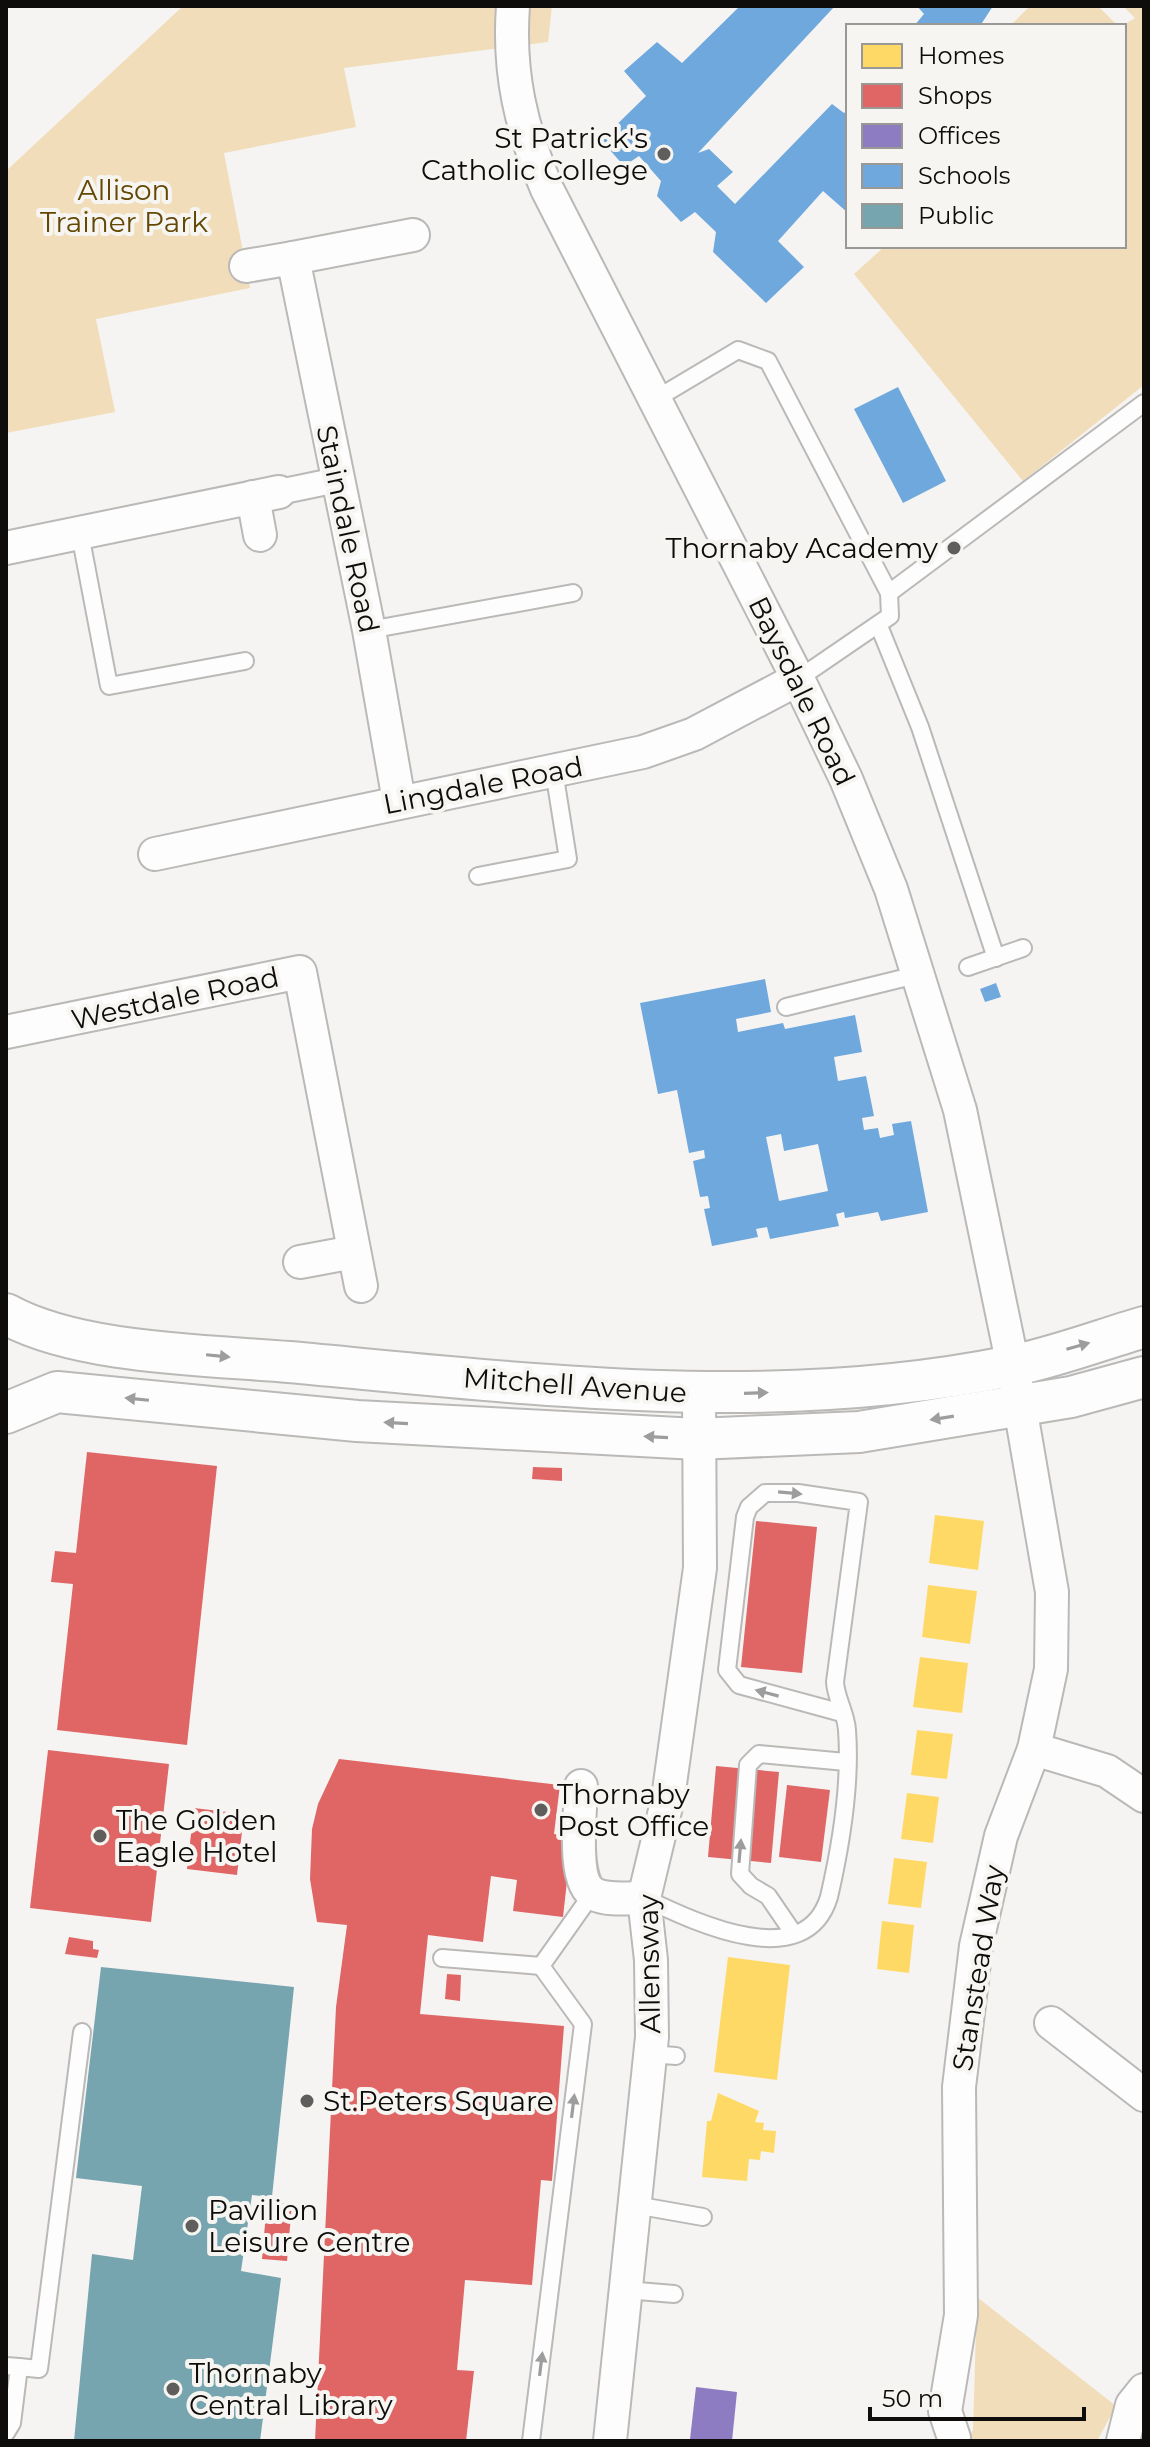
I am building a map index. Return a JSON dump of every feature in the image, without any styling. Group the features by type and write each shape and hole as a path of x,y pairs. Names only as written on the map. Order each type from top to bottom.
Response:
{"street":[{"name":"Baysdale Road","path":"513,6 513,89 527,142 654,400 798,679 846,779 891,889 920,974 964,1125 1019,1406"},
{"path":"246,266 413,235"},
{"name":"Staindale Road","path":"293,258 369,630 399,801"},
{"path":"6,548 337,480"},
{"path":"260,535 266,495"},
{"name":"Lingdale Road","path":"155,854 643,752 694,734 798,679"},
{"name":"Westdale Road","path":"6,1032 300,972 361,1286"},
{"path":"300,1262 354,1252"},
{"name":"Mitchell Avenue","path":"6,1314 31,1328 92,1343 699,1395 800,1392 1013,1366 1144,1327"},
{"name":"Mitchell Avenue","path":"6,1413 57,1392 357,1421 697,1439 859,1432 1019,1406 1144,1377"},
{"name":"Allensway","path":"610,2441 635,2205 663,2055 644,1898 668,1798 700,1568 699,1395"},
{"name":"Stanstead Way","path":"955,2440 945,2411 961,2315 961,2071 976,1946 1001,1836 1034,1749 1051,1669 1052,1592 1019,1406"},
{"path":"1034,1749 1107,1771 1144,1796"},
{"path":"581,1786 580,1867 583,1883 592,1894 608,1898 644,1898"},
{"path":"1051,2023 1144,2095"},
{"path":"1123,2441 1132,2405 1144,2390"}],"lane":[{"path":"654,400 738,350 768,361 889,593 890,616 798,679"},
{"path":"889,593 1144,403"},
{"path":"80,534 109,686 245,661"},
{"path":"369,630 573,593"},
{"path":"879,626 920,727 996,958"},
{"path":"478,876 568,859 554,771"},
{"path":"968,967 1023,948"},
{"path":"786,1007 920,974"},
{"path":"644,1898 693,1921 772,1939 808,1930 816,1922 829,1897 846,1762 847,1727 835,1682 859,1502 775,1491 765,1493 749,1507 727,1670 739,1685 842,1713"},
{"path":"794,1934 768,1896 751,1886 740,1874 748,1765 759,1754 846,1762"},
{"path":"541,1966 592,1894"},
{"path":"442,1958 541,1966 583,2024 531,2441"},
{"path":"6,2433 12,2423 13,2366 39,2369 82,2032"},
{"path":"635,2205 703,2217"},
{"path":"626,2290 674,2294"}],"green space":[{"name":"Allison Trainer Park","path":"183,6 552,6 548,42 344,68 356,127 224,153 250,288 96,319 115,412 6,433 6,171"},
{"path":"1030,6 1098,6 1116,24 1012,24"},
{"path":"1123,6 1144,6 1144,385 1023,481 854,274 883,248 1126,248 1125,24 1135,18"},
{"path":"977,2297 1116,2406 1097,2441 968,2441 973,2430"}],"building: Homes":[{"path":"935,1515 984,1521 978,1570 929,1563"},
{"path":"928,1585 977,1591 970,1644 922,1637"},
{"path":"920,1657 968,1663 962,1713 913,1707"},
{"path":"917,1730 953,1734 947,1779 911,1775"},
{"path":"907,1793 939,1797 933,1843 901,1839"},
{"path":"894,1858 927,1862 921,1908 888,1904"},
{"path":"882,1921 914,1925 909,1973 877,1969"},
{"path":"728,1957 790,1965 777,2080 714,2072"},
{"path":"718,2093 759,2111 755,2122 764,2123 763,2130 776,2131 774,2153 761,2151 760,2160 749,2159 747,2181 702,2177 707,2121 711,2121"}],"building: Shops":[{"path":"87,1452 217,1466 187,1745 57,1730 73,1584 51,1582 55,1551 76,1553"},
{"path":"533,1467 562,1468 562,1481 532,1479"},
{"path":"756,1521 817,1527 802,1673 741,1667"},
{"name":"The Golden Eagle Hotel","path":"48,1750 169,1764 151,1922 30,1908"},
{"path":"339,1759 560,1785 554,1834 572,1836 563,1917 513,1911 517,1880 491,1876 483,1942 428,1935 420,2014 564,2026 552,2181 541,2180 532,2285 465,2280 457,2370 474,2371 466,2441 315,2441 336,2007 347,1925 317,1922 310,1879 312,1829 318,1804"},
{"path":"716,1766 779,1772 771,1863 708,1857"},
{"path":"787,1785 830,1790 821,1862 779,1857"},
{"path":"194,1808 244,1814 237,1875 187,1869"},
{"path":"69,1937 93,1941 93,1949 99,1950 97,1958 65,1954"},
{"path":"447,1974 461,1975 460,2001 445,1999"},
{"path":"267,2201 292,2204 287,2261 262,2259"}],"building: Offices":[{"path":"696,2387 737,2392 732,2441 690,2439"}],"building: Schools":[{"name":"St Patrick's Catholic College","path":"740,6 835,6 698,153 709,149 733,172 717,186 735,204 832,104 844,113 846,111 846,211 823,191 778,241 804,267 766,303 713,252 716,232 695,212 681,222 657,196 661,181 639,156 624,166 601,140 646,96 624,71 657,42 682,63"},
{"path":"917,6 993,6 981,24 916,24 924,14"},
{"path":"898,387 946,481 903,503 854,409"},
{"path":"765,979 771,1012 736,1019 738,1032 783,1023 785,1029 855,1015 862,1052 834,1057 838,1081 866,1076 874,1116 862,1118 864,1130 878,1128 880,1138 894,1135 892,1124 911,1121 928,1212 881,1221 878,1212 845,1218 844,1212 836,1214 839,1226 770,1239 767,1227 756,1229 758,1237 712,1246 704,1209 710,1208 708,1196 700,1197 693,1161 705,1158 704,1150 689,1153 677,1090 658,1094 640,1003","holes":["781,1134 784,1151 818,1144 828,1191 779,1201 766,1137"]},
{"path":"996,983 1001,997 985,1002 980,989"}],"building: Public":[{"name":"Pavilion Leisure Centre","path":"101,1967 294,1987 272,2197 252,2195 241,2271 281,2278 260,2441 74,2441 92,2254 133,2260 142,2186 76,2178"}],"place":[{"name":"St Patrick's Catholic College","path":"664,154"},
{"name":"Thornaby Academy","path":"954,548"},
{"name":"Thornaby Post Office","path":"541,1810"},
{"name":"The Golden Eagle Hotel","path":"100,1836"},
{"name":"St.Peters Square","path":"307,2101"},
{"name":"Pavilion Leisure Centre","path":"192,2226"},
{"name":"Thornaby Central Library","path":"173,2389"}]}
